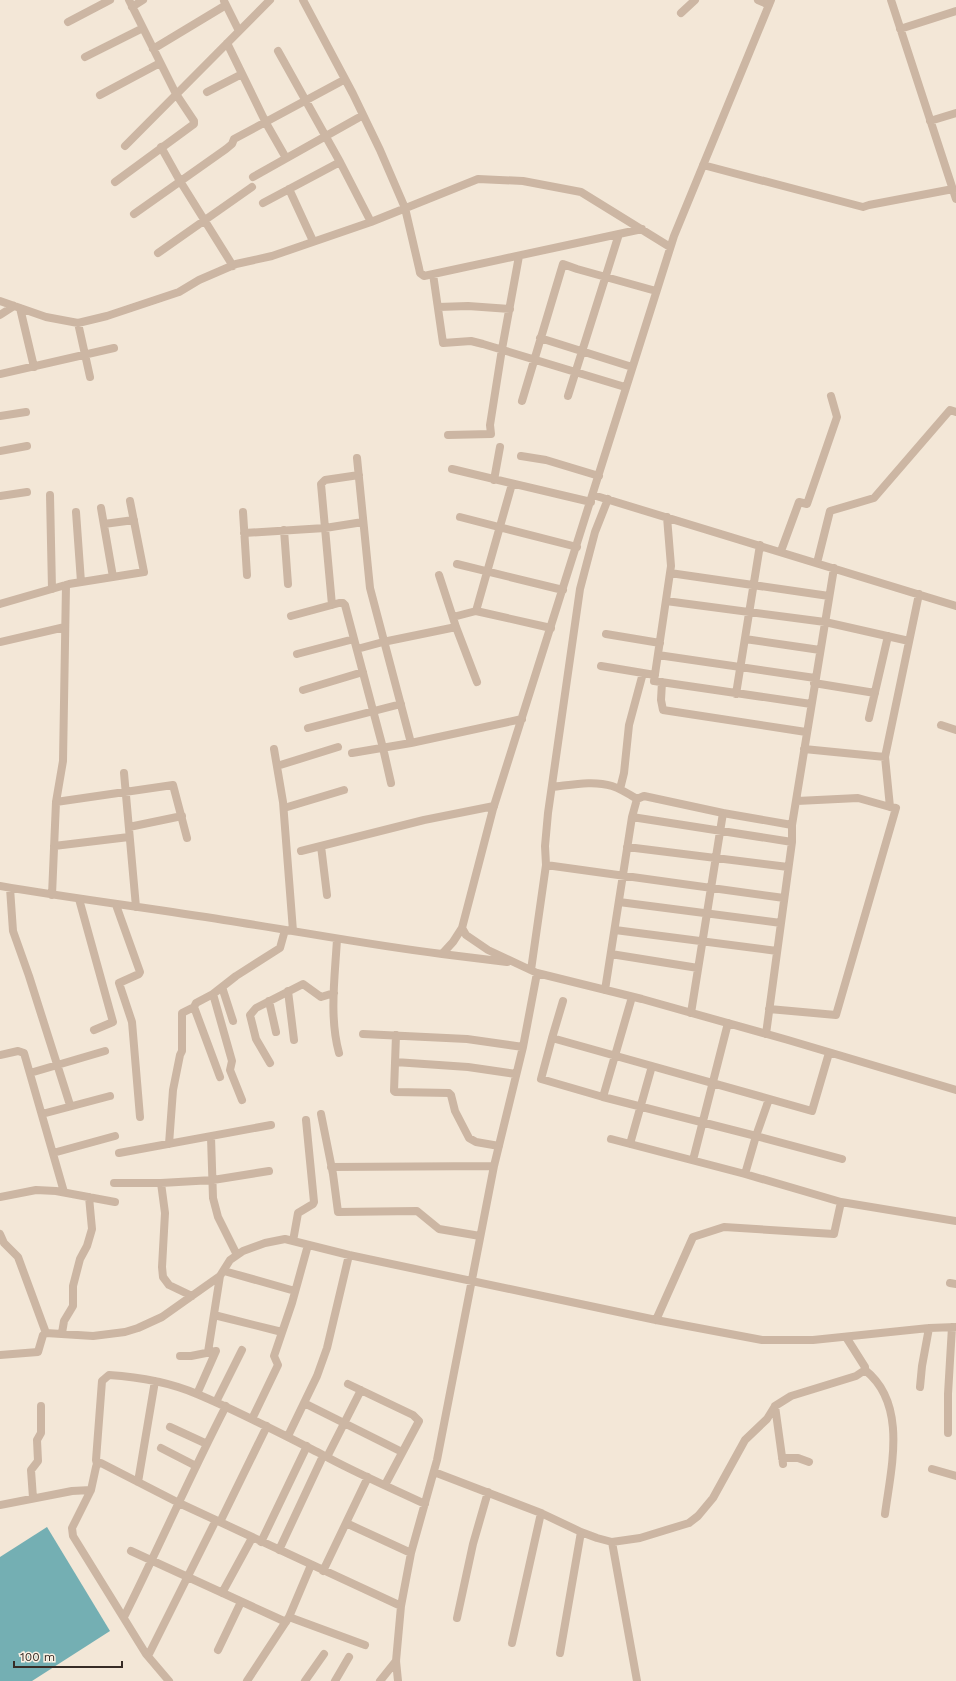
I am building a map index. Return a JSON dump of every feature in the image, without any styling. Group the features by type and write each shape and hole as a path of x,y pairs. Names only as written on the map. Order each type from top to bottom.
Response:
{"street":[{"path":"68,22 110,0"},
{"path":"115,182 194,124 194,121 176,94 131,3 143,0"},
{"path":"125,146 270,0"},
{"path":"303,0 369,126 405,208 420,273 424,276 642,229"},
{"path":"681,13 695,0"},
{"path":"442,954 453,942 462,928 494,806 577,547 625,388 670,247 770,2 758,0"},
{"path":"891,0 956,199"},
{"path":"153,49 225,2 239,31"},
{"path":"900,29 956,12"},
{"path":"85,57 143,28"},
{"path":"227,43 266,123 286,158"},
{"path":"278,51 326,135 371,222"},
{"path":"100,95 160,63"},
{"path":"207,92 242,74"},
{"path":"134,214 226,149 232,144 234,139 340,82"},
{"path":"930,121 956,113"},
{"path":"254,177 358,118"},
{"path":"161,147 180,181 233,266"},
{"path":"263,203 340,162"},
{"path":"703,166 863,207 952,189"},
{"path":"0,301 46,317 78,323 114,314 179,292 199,280 233,266 272,256 371,222 478,179 523,181 581,192 670,247"},
{"path":"158,253 252,187"},
{"path":"289,189 313,241"},
{"path":"568,396 619,234"},
{"path":"448,435 491,434 490,425 519,256"},
{"path":"522,401 563,264 606,278 656,291"},
{"path":"433,274 443,343 471,341 625,388"},
{"path":"438,307 468,306 510,309"},
{"path":"0,315 17,307"},
{"path":"17,307 34,367"},
{"path":"78,323 90,377"},
{"path":"540,338 632,367"},
{"path":"0,374 114,348"},
{"path":"781,551 799,502 807,504 837,417 831,396"},
{"path":"817,563 830,511 874,498 950,410 956,412"},
{"path":"0,416 26,412"},
{"path":"0,451 27,446"},
{"path":"494,480 500,447"},
{"path":"521,456 546,460 599,476"},
{"path":"357,458 370,588 383,642 411,743"},
{"path":"452,469 512,484 592,499 608,499 956,606"},
{"path":"332,605 321,484 325,480 359,475"},
{"path":"476,611 512,484"},
{"path":"0,496 27,492"},
{"path":"50,495 52,589"},
{"path":"398,1681 396,1661 401,1606 412,1553 434,1472 494,1166 523,1047 534,971 546,865 545,846 560,719 580,589 595,532 608,499"},
{"path":"0,604 66,585 144,572 130,501"},
{"path":"101,508 113,577"},
{"path":"76,512 81,582"},
{"path":"243,512 247,575"},
{"path":"667,517 671,566 654,681 811,704"},
{"path":"460,518 577,547"},
{"path":"104,524 134,520"},
{"path":"244,533 325,528 363,522"},
{"path":"284,530 288,584"},
{"path":"736,694 760,545"},
{"path":"458,564 563,590"},
{"path":"766,1034 792,842 792,825 834,568"},
{"path":"670,573 829,596"},
{"path":"439,574 456,627 477,682"},
{"path":"52,895 56,802 63,761 66,585"},
{"path":"890,807 885,757 919,594"},
{"path":"666,601 825,622 909,641"},
{"path":"290,616 332,605 343,603 345,605 374,711 391,783"},
{"path":"453,617 476,611 551,628"},
{"path":"0,642 65,627"},
{"path":"357,649 456,627"},
{"path":"606,634 660,643"},
{"path":"869,718 888,636"},
{"path":"297,654 354,639"},
{"path":"745,639 820,650"},
{"path":"658,655 741,667 875,692"},
{"path":"601,666 655,675"},
{"path":"303,690 363,672"},
{"path":"620,789 624,773 630,725 643,673"},
{"path":"662,682 661,700 663,710 806,732"},
{"path":"308,728 400,704"},
{"path":"352,753 411,743 522,719"},
{"path":"941,726 956,730"},
{"path":"277,766 338,747"},
{"path":"274,749 284,808 293,932"},
{"path":"804,749 885,757"},
{"path":"124,773 136,907"},
{"path":"552,787 595,783 620,789 637,799"},
{"path":"56,802 173,785 188,838"},
{"path":"284,808 344,790"},
{"path":"637,799 644,796 792,825"},
{"path":"769,1009 836,1015 896,808 858,798 797,801"},
{"path":"606,990 632,818 637,799"},
{"path":"301,851 424,820 494,806"},
{"path":"691,1013 723,812"},
{"path":"129,827 182,816"},
{"path":"632,818 792,842"},
{"path":"54,846 129,837"},
{"path":"321,846 327,895"},
{"path":"628,847 788,867"},
{"path":"546,865 784,898"},
{"path":"0,886 224,920 337,939 513,963"},
{"path":"10,888 13,931 58,1064 70,1105"},
{"path":"79,899 113,1022 94,1030"},
{"path":"619,902 781,923"},
{"path":"116,904 140,972 139,974 118,983 132,1022 140,1117"},
{"path":"462,928 466,934 488,950 513,963 534,971 728,1023 956,1090"},
{"path":"169,1144 173,1090 182,1051 182,1013 194,1007 196,1003 213,994 236,976 280,948 285,930"},
{"path":"615,930 777,951"},
{"path":"337,939 334,1023 339,1053"},
{"path":"611,954 698,968"},
{"path":"270,1063 256,1040 250,1015 256,1008 302,984 321,997 334,993"},
{"path":"222,987 233,1021"},
{"path":"288,991 294,1040"},
{"path":"213,994 232,1061 230,1070 242,1100"},
{"path":"603,1096 632,997"},
{"path":"270,1001 276,1032"},
{"path":"563,1001 541,1079 842,1159"},
{"path":"194,1007 220,1077"},
{"path":"693,1160 728,1023"},
{"path":"363,1034 467,1039 523,1047"},
{"path":"396,1035 393,1089 395,1092 448,1093 451,1095 455,1111 469,1138 476,1142 499,1146"},
{"path":"552,1038 812,1111 829,1052"},
{"path":"0,1055 22,1051 24,1053 64,1192"},
{"path":"30,1073 105,1051"},
{"path":"395,1062 468,1067 516,1074"},
{"path":"630,1144 652,1066"},
{"path":"42,1114 70,1105 110,1096"},
{"path":"745,1174 769,1099"},
{"path":"320,1114 331,1167 338,1212 417,1211 439,1229 480,1236"},
{"path":"293,1241 298,1212 314,1202 306,1120"},
{"path":"119,1153 272,1125"},
{"path":"53,1153 115,1136"},
{"path":"211,1136 213,1198 218,1217 237,1255"},
{"path":"611,1138 745,1174 841,1202 956,1221"},
{"path":"331,1167 494,1166"},
{"path":"114,1183 161,1183 213,1180 269,1171"},
{"path":"161,1183 165,1213 162,1268 163,1278 169,1285 192,1296"},
{"path":"0,1197 36,1190 64,1192 115,1202"},
{"path":"62,1333 64,1321 73,1306 74,1286 80,1258 88,1246 92,1229 90,1197"},
{"path":"656,1320 692,1237 724,1227 834,1234 841,1202"},
{"path":"0,1235 4,1243 18,1256 46,1332"},
{"path":"208,1352 222,1273 230,1260 243,1251 265,1243 285,1239 349,1255 656,1320 762,1340 813,1340 930,1328 954,1327 948,1394 948,1433"},
{"path":"252,1418 278,1365 274,1356 295,1292 308,1245"},
{"path":"288,1436 317,1376 327,1348 349,1255"},
{"path":"0,1355 38,1352 42,1335 46,1332 93,1336 125,1332 138,1328 162,1317 222,1273"},
{"path":"222,1273 295,1292"},
{"path":"214,1315 282,1332"},
{"path":"920,1387 922,1366 930,1328"},
{"path":"846,1337 865,1367 865,1370 870,1374 886,1397 892,1414 892,1470 885,1514"},
{"path":"216,1402 242,1350"},
{"path":"180,1356 191,1356 216,1351 197,1394"},
{"path":"434,1472 542,1512 581,1532 612,1542 640,1538 690,1523 713,1498 745,1440 767,1419 775,1406 791,1396 856,1376 865,1370"},
{"path":"169,1681 148,1656 73,1536 72,1528 91,1490 97,1464 96,1460 102,1381 109,1375 155,1381 178,1386 252,1418 325,1456 425,1504"},
{"path":"138,1482 155,1381"},
{"path":"348,1384 417,1418 418,1424 385,1485"},
{"path":"279,1550 325,1456 361,1390"},
{"path":"304,1402 402,1452"},
{"path":"33,1498 31,1470 38,1461 37,1440 41,1433 41,1406"},
{"path":"124,1617 226,1406"},
{"path":"775,1406 782,1461 798,1458 809,1462"},
{"path":"148,1656 266,1426"},
{"path":"170,1427 207,1444"},
{"path":"261,1542 307,1446"},
{"path":"161,1448 196,1466"},
{"path":"97,1464 101,1464 252,1538 401,1606"},
{"path":"932,1469 956,1476"},
{"path":"323,1571 368,1477"},
{"path":"0,1505 72,1491 91,1490"},
{"path":"457,1618 473,1544 488,1492"},
{"path":"512,1643 542,1512"},
{"path":"346,1523 412,1553"},
{"path":"560,1653 581,1532"},
{"path":"222,1593 252,1538"},
{"path":"612,1542 637,1681"},
{"path":"131,1551 241,1602 365,1645"},
{"path":"247,1681 288,1619 311,1565"},
{"path":"218,1650 241,1602"},
{"path":"306,1681 324,1654"},
{"path":"335,1681 349,1657"},
{"path":"380,1681 396,1661"}],"water":[{"path":"47,1527 110,1631 32,1681 0,1681 0,1557"}]}
